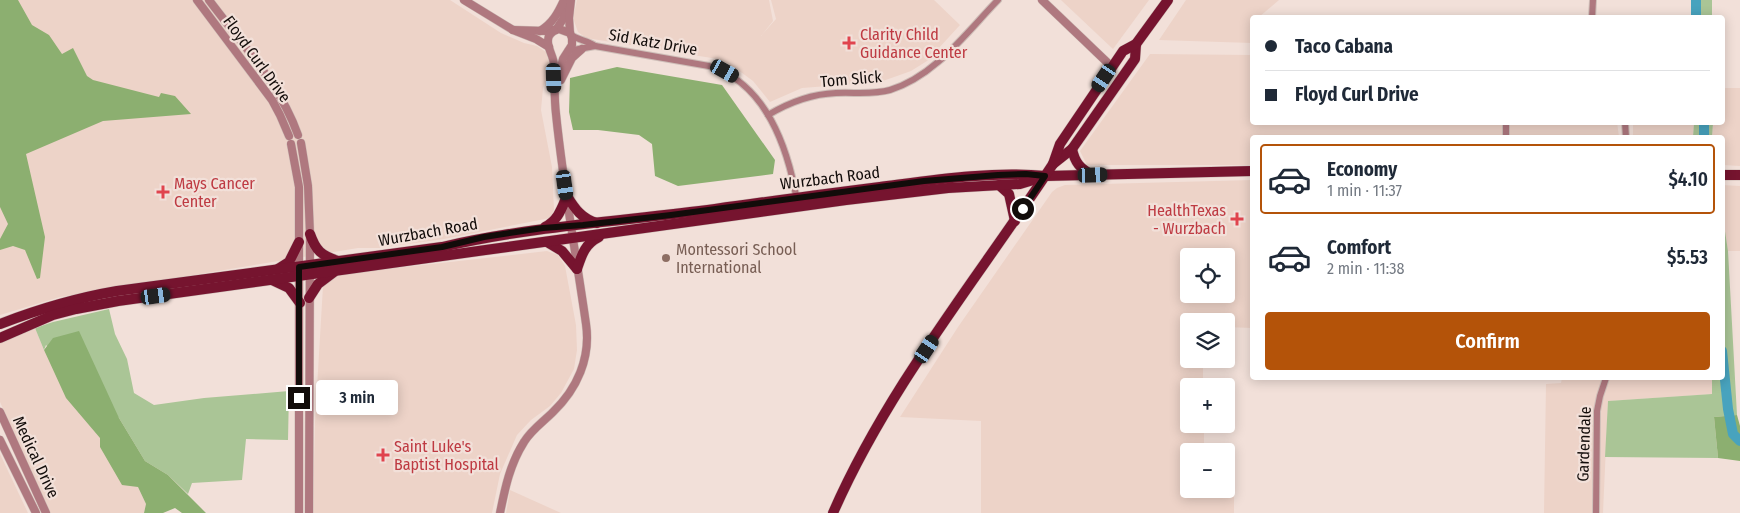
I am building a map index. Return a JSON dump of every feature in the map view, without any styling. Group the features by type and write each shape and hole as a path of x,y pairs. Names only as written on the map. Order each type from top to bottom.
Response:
{"main road":[{"path":"1054,164 1060,144 1123,51 1136,44 1168,0"},
{"path":"833,513 850,476 886,410 1045,176 1054,164 1072,149 1135,59 1136,44"},
{"path":"1112,67 1115,86"},
{"path":"1072,149 1074,158 1080,168 1093,175"},
{"name":"Wurzbach Road","path":"0,338 53,315 118,301 271,280 304,271 338,266 604,234 924,181 1026,174 1045,176 1250,171"},
{"path":"1725,175 1740,175"},
{"name":"Wurzbach Road","path":"338,266 442,247 484,237 543,228 948,188 1021,184 1045,176"},
{"path":"999,185 1008,194 1015,221"},
{"path":"543,228 555,220 567,196 583,217 599,223"},
{"path":"271,280 289,288 304,301 338,266 314,247 310,234"},
{"path":"577,269 583,250 593,240 604,234"},
{"path":"277,269 289,262 299,242"},
{"path":"545,242 562,250 577,269"},
{"name":"Wurzbach Road","path":"0,324 36,310 76,298 277,269 304,271"}],"street":[{"name":"Floyd Curl Drive","path":"197,0 272,100 290,140 299,187 299,242 304,271"},
{"name":"Floyd Curl Drive","path":"209,0 279,94 289,112 298,135"},
{"path":"464,0 513,30 526,37 536,39 558,54 567,52"},
{"path":"539,31 550,25 568,0"},
{"path":"500,513 506,479 518,452 531,432 566,398 574,386 581,370 587,347 586,326 570,226 555,97 554,63 548,40 562,19 568,0"},
{"path":"555,97 560,68 573,42 570,34 568,0"},
{"name":"Tom Slick","path":"768,115 779,108 804,99 830,93 888,90 912,80 922,75 940,60 998,0"},
{"path":"1042,0 1112,67"},
{"path":"1592,15 1593,0"},
{"path":"212,21 220,15"},
{"path":"513,30 539,31 563,29 570,34"},
{"name":"Sid Katz Drive","path":"570,34 595,46 701,64 721,70 743,84 768,115 780,138 788,157 797,202"},
{"name":"Sid Katz Drive","path":"567,52 595,46"},
{"path":"558,86 572,58 582,50"},
{"path":"280,115 289,112"},
{"name":"Floyd Curl Drive","path":"299,513 304,271 310,234 308,186 301,143"},
{"name":"Floyd Curl Drive","path":"304,301 309,513"},
{"name":"Gardendale","path":"1596,513 1597,411 1605,380"},
{"name":"Medical Drive","path":"0,412 46,513"},
{"name":"Medical Drive","path":"0,440 36,513"}],"shaded area":[{"path":"0,0 450,0 501,33 524,43 537,46 546,52 550,66 543,88 541,110 552,167 554,210 550,218 444,239 379,248 358,248 60,297 0,315"},
{"name":"Clarity Child Guidance Center","path":"577,0 769,0 773,21 761,36 776,19 771,0 934,0 960,25 927,61 911,71 880,82 802,88 770,102 753,81 734,67 718,59 586,38 578,32 573,18"},
{"path":"1061,0 1149,0 1113,49"},
{"path":"1186,0 1279,0 1261,15 1250,15 1250,43 1159,40"},
{"path":"1150,54 1250,55 1250,125 1617,125 1619,135 1250,135 1250,165 1087,165 1080,151"},
{"path":"1725,88 1740,88 1740,166 1725,165 1725,135 1712,135 1713,125 1725,125"},
{"path":"1633,125 1694,125 1693,135 1633,135"},
{"path":"1250,180 1250,328 1235,327 1235,313 1180,313 1180,368 1203,368 1203,378 1180,378 1180,433 1204,433 1204,443 1180,443 1180,498 1234,498 1234,513 981,513 981,421 900,417 958,327 1052,192 1065,185"},
{"path":"1725,185 1740,186 1740,251 1728,251 1725,231"},
{"path":"547,251 558,255 565,266 576,325 577,350 574,369 561,393 550,406 531,420 517,435 500,474 492,513 313,513 315,422 323,286 334,275"},
{"path":"35,328 44,350 96,432 138,487 146,504 144,513 50,513 0,402 0,342"},
{"path":"1562,380 1712,380 1713,394 1608,401 1603,513 1544,513 1546,384 1561,383"},
{"path":"0,454 28,513 0,513"},
{"path":"510,490 561,513 506,513"}],"green space":[{"path":"0,0 18,0 32,25 49,35 62,54 73,48 87,76 93,80 159,97 161,93 175,96 191,114 103,121 26,154 45,237 40,278 37,279 25,250 13,246 0,250 0,239 8,224 0,207"},
{"path":"1691,0 1712,0 1712,15 1691,15"},
{"path":"617,67 722,85 775,160 773,174 678,186 655,176 652,144 639,135 598,130 573,130 569,112 570,78"},
{"path":"1694,125 1713,125 1712,135 1693,135"},
{"path":"1725,231 1728,251 1737,415 1714,417 1718,458 1605,457 1608,401 1712,394 1712,380 1725,380"},
{"path":"109,309 115,334 127,359 134,393 154,405 204,398 289,391 288,440 246,439 242,480 192,483 188,494 168,475 145,461 119,418 46,345 44,350 35,328"},
{"path":"79,331 119,418 145,461 168,475 206,513 182,513 175,508 163,513 144,513 146,504 138,487 122,485 100,447 100,438 66,398 44,350 53,338"},
{"path":"1737,415 1740,426 1740,461 1718,458 1714,417"}],"waterway":[{"path":"1696,0 1696,15"},
{"path":"1704,125 1704,135"},
{"path":"1725,380 1733,434 1740,441"}],"place":[{"name":"Clarity Child Guidance Center","path":"849,43"},
{"name":"Mays Cancer Center","path":"163,192"},
{"name":"HealthTexas - Wurzbach","path":"1237,219"},
{"name":"Montessori School International","path":"666,258"},
{"name":"Saint Luke's Baptist Hospital","path":"383,455"}],"route":[{"path":"299,398 299,267 442,247 484,237 543,228 671,215 924,181 998,175 1026,174 1045,176 1023,209"}]}
